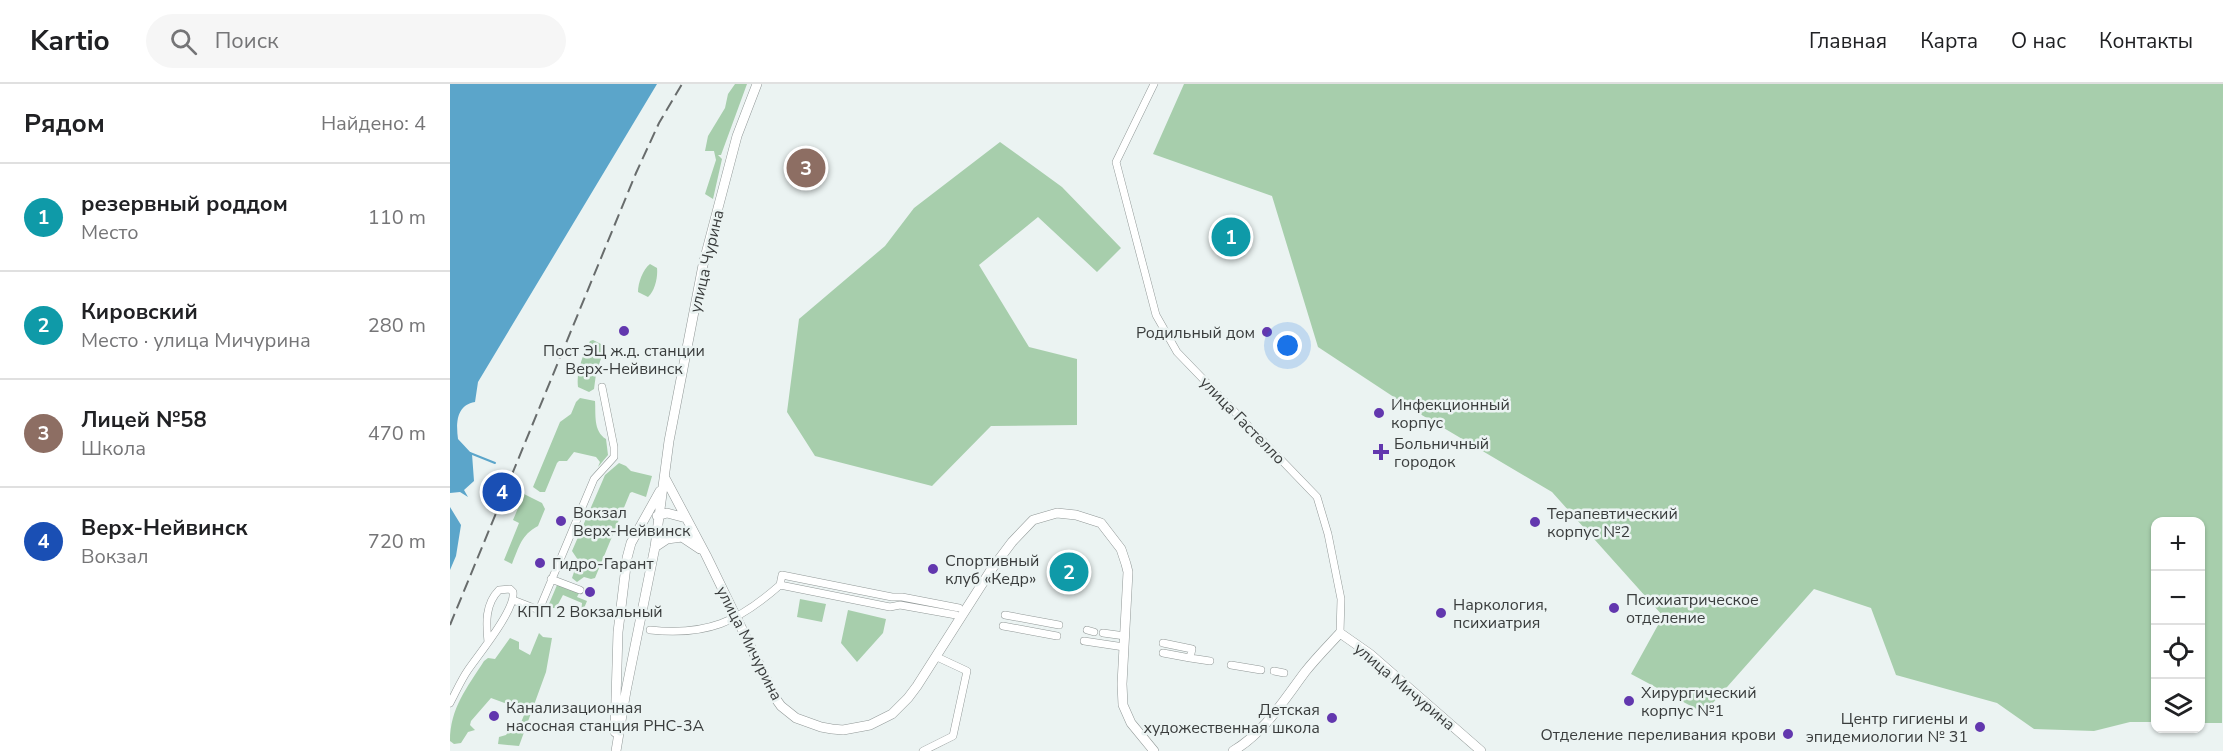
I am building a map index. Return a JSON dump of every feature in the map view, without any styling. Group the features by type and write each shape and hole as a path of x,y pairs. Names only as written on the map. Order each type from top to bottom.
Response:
{"street":[{"name":"улица Чурина","path":"615,751 655,547 669,441 703,265 737,136 757,84"},
{"name":"улица Гастелло","path":"1154,84 1116,162 1156,315 1177,352 1317,497 1328,534 1341,599 1340,633"},
{"path":"513,600 539,610 595,476 614,457 602,387"},
{"name":"улица Мичурина","path":"665,478 781,706 796,718 821,727 843,730 870,725 892,714 908,698 937,657 991,570 1012,542 1033,520 1057,513 1076,515 1101,523 1120,549 1128,572 1123,705 1131,723 1154,751"},
{"path":"615,751 615,686 619,618 626,566 631,543 653,506 665,478"},
{"path":"642,524 660,514 675,513 686,518"},
{"path":"655,547 667,539 682,537 688,539 706,555"},
{"path":"650,630 676,633 736,618 759,604 780,585 782,575 892,597 902,597 958,611 900,605 890,607 780,585"},
{"path":"551,579 580,590"},
{"path":"450,703 469,669 488,642 513,600 513,592 507,588 500,590 493,598 486,620 488,642"},
{"path":"1005,615 1059,625"},
{"path":"1003,626 1057,636"},
{"path":"1103,633 1125,636"},
{"name":"улица Мичурина","path":"1233,751 1246,744 1260,730 1307,669 1340,633 1370,654 1481,751"},
{"path":"1084,641 1124,647"},
{"path":"1163,643 1192,649 1190,658"},
{"path":"1163,653 1210,661"},
{"path":"923,751 953,736 967,671 937,657"},
{"path":"1231,665 1261,670"},
{"path":"1274,671 1284,673"},
{"path":"615,686 620,693 626,690"}],"green space":[{"path":"735,84 747,84 721,155 718,155 722,159 713,199 705,194 716,160 714,151 705,151 708,136 725,108 728,94"},
{"path":"1184,84 2223,84 2222,723 2205,723 2205,517 2151,517 2151,722 2130,722 2094,731 2034,729 1997,703 1896,675 1871,608 1814,589 1704,713 1631,674 1663,616 1552,492 1415,411 1318,347 1272,196 1153,154"},
{"path":"1000,142 1062,187 1121,248 1097,272 1038,217 979,265 1029,347 1077,359 1077,425 991,426 932,486 815,456 787,412 799,319 885,246 914,208"},
{"path":"650,264 657,268 657,275 654,288 648,297 638,292 641,276"},
{"path":"593,340 603,345 604,349 594,389 589,392 578,387 578,375 585,352 590,341"},
{"path":"580,398 595,401 597,427 606,439 608,455 598,467 600,462 596,457 574,452 567,461 557,463 545,492 540,492 533,487 560,422 571,414"},
{"path":"619,463 631,471 652,476 646,497 630,493 595,578 584,577 577,582 572,578 578,560 572,551 605,475"},
{"path":"524,494 542,503 545,509 538,526 521,542 512,564 504,560 519,523 513,520"},
{"path":"557,585 579,593 577,597 587,601 582,613 582,603 563,595 556,608 550,608 549,604"},
{"path":"800,599 826,604 822,622 797,617"},
{"path":"848,610 886,619 883,633 857,662 841,643"},
{"path":"539,633 543,637 552,638 546,672 519,746 498,744 499,737 506,735 514,724 520,725 524,715 509,709 510,705 491,698 471,721 470,725 475,730 468,732 461,743 454,744 450,741 456,708 484,661 488,658 495,659 510,638 519,642 519,649 530,655"}],"water":[{"path":"450,84 657,84 478,382 475,402 461,411 457,421 458,439 472,454 474,481 464,490 468,497 460,492 450,493"},
{"path":"450,507 461,525 456,556 450,570"}],"waterway":[{"path":"470,453 495,463"}],"railway":[{"path":"450,625 636,173 659,123 682,84"}],"place":[{"name":"Лицей №58","path":"806,168"},
{"name":"резервный роддом","path":"1231,237"},
{"name":"Пост ЭЦ ж.д. станции Верх-Нейвинск","path":"624,331"},
{"name":"Родильный дом","path":"1267,332"},
{"name":"Инфекционный корпус","path":"1379,413"},
{"name":"Больничный городок","path":"1381,452"},
{"name":"Верх-Нейвинск","path":"502,492"},
{"name":"Вокзал Верх-Нейвинск","path":"561,521"},
{"name":"Терапевтический корпус №2","path":"1535,522"},
{"name":"Гидро-Гарант","path":"540,563"},
{"name":"Спортивный клуб «Кедр»","path":"933,569"},
{"name":"Кировский","path":"1069,572"},
{"name":"КПП 2 Вокзальный","path":"590,592"},
{"name":"Психиатрическое отделение","path":"1614,608"},
{"name":"Наркология, психиатрия","path":"1441,613"},
{"name":"Хирургический корпус №1","path":"1629,701"},
{"name":"Канализационная насосная станция РНС-3А","path":"494,716"},
{"name":"Детская художественная школа","path":"1332,718"},
{"name":"Центр гигиены и эпидемиологии № 31","path":"1980,727"},
{"name":"Отделение переливания крови","path":"1788,734"}]}
